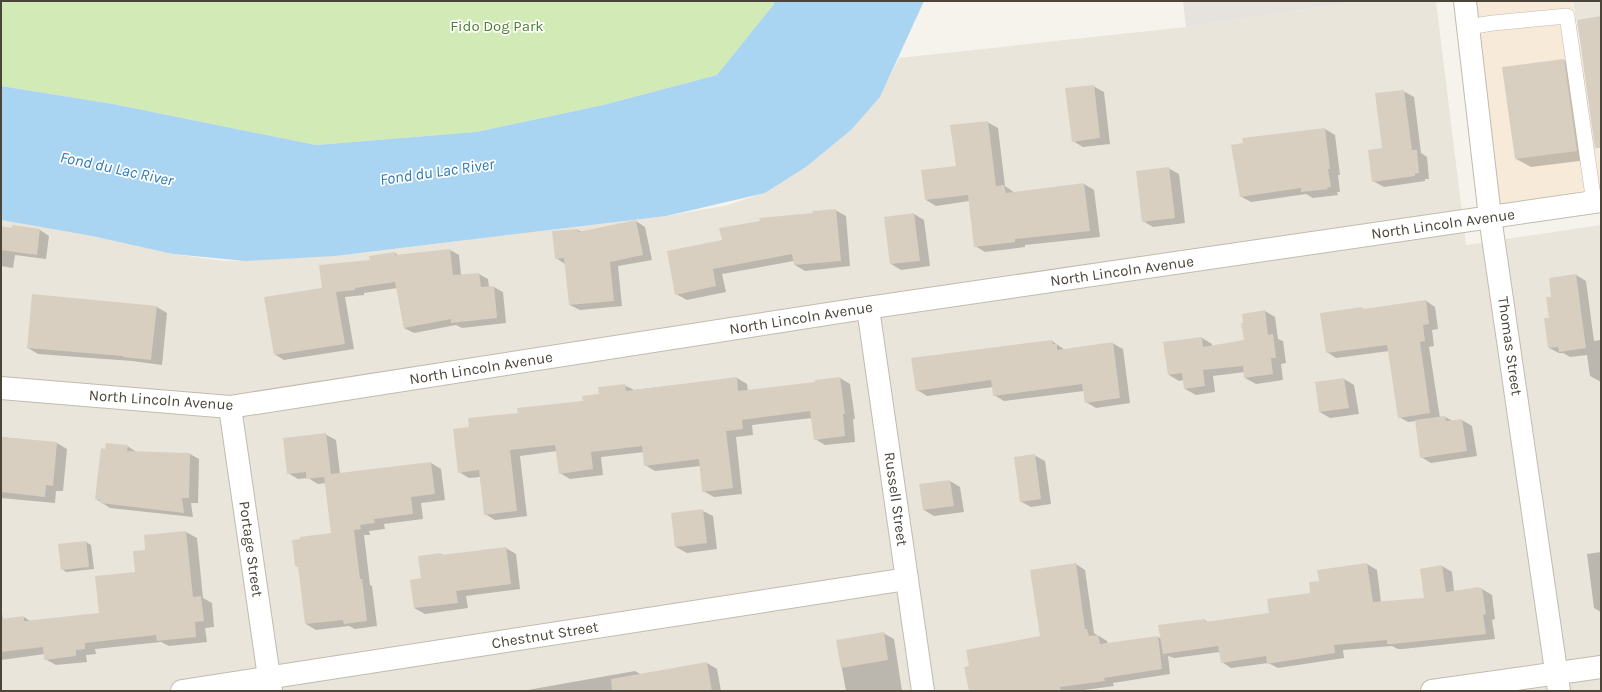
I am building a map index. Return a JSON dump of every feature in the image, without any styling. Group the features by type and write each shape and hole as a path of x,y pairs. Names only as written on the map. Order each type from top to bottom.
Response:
{"street":[{"name":"Thomas Street","path":"1464,1 1490,217 1557,682"},
{"name":"North Lincoln Avenue","path":"1,388 230,407 868,308 1597,202"},
{"name":"Russell Street","path":"868,308 923,691"},
{"name":"Portage Street","path":"230,407 271,685"},
{"name":"Chestnut Street","path":"182,691 271,685 907,579"},
{"path":"1432,691 1557,682 1601,667"}],"lane":[{"path":"1468,27 1493,23 1567,16 1597,202"}],"shaded area":[{"path":"1183,1 1361,1 1186,27"},
{"path":"1361,1 1436,1 1466,245 1601,225 1601,691 1,691 1,220 92,236 173,254 223,261 335,256 666,216 724,206 765,193 806,167 851,130 879,98 899,58 1186,27"},
{"path":"1465,1 1572,1 1601,164 1601,201 1490,217"},
{"path":"1573,1 1601,1 1601,156"}],"green space":[{"name":"Fido Dog Park","path":"1,1 773,1 774,4 717,75 603,105 476,132 316,145 113,104 1,86"}],"water":[{"name":"Fond du Lac River","path":"773,1 924,1 880,97 851,130 806,167 765,193 666,216 335,256 246,261 173,254 92,236 1,220 1,86 113,104 316,145 476,132 603,105 717,75 774,4"}],"building":[{"path":"1601,16 1601,148 1595,148 1577,20"},
{"path":"1564,59 1577,151 1515,159 1502,67"},
{"path":"1094,85 1100,138 1072,142 1065,88"},
{"path":"1404,90 1412,150 1417,150 1419,173 1415,174 1415,176 1372,182 1368,150 1382,148 1375,93"},
{"path":"988,121 996,186 1004,185 1006,193 1084,183 1090,231 1015,239 1015,242 974,247 968,195 925,200 921,170 956,166 950,125"},
{"path":"1325,128 1331,187 1327,187 1328,189 1301,192 1301,188 1240,197 1231,145 1243,143 1242,138"},
{"path":"1169,167 1175,218 1142,222 1136,171"},
{"path":"836,209 841,261 794,265 792,254 713,269 716,286 675,295 667,251 722,240 719,228 760,221 759,218 813,213 812,211"},
{"path":"914,213 920,261 890,264 884,217"},
{"path":"636,220 643,255 610,262 614,301 569,305 564,258 555,259 552,231 578,229 578,232"},
{"path":"12,225 40,229 37,255 1,250 1,226 12,228"},
{"path":"450,249 453,275 479,273 481,287 494,286 497,318 451,323 451,319 404,328 395,282 355,288 355,290 336,292 345,344 274,355 264,297 322,288 319,265 370,260 369,256 395,252 395,255"},
{"path":"1576,274 1586,348 1559,352 1558,347 1548,348 1544,318 1549,318 1546,297 1551,297 1549,278"},
{"path":"32,294 157,306 151,360 123,356 27,348"},
{"path":"1426,300 1429,324 1423,325 1425,341 1420,342 1430,413 1398,418 1387,345 1326,353 1320,313 1362,307 1363,309"},
{"path":"1265,310 1268,335 1273,334 1276,358 1271,358 1273,374 1244,378 1243,366 1203,370 1205,386 1184,389 1182,373 1168,375 1163,342 1202,337 1203,347 1244,340 1241,323 1243,323 1242,314"},
{"path":"1052,340 1053,344 1057,344 1057,350 1113,342 1120,398 1085,403 1082,384 993,396 991,380 916,391 911,358"},
{"path":"737,377 738,391 815,382 815,380 840,377 845,414 843,414 845,436 814,440 810,411 742,420 743,429 726,431 733,488 702,492 699,459 644,466 642,446 591,452 593,469 559,474 555,445 510,450 517,511 484,515 479,470 458,473 453,429 469,427 468,418 518,413 517,408 583,401 582,396 599,394 598,387 625,384 626,391"},
{"path":"1344,378 1349,408 1319,412 1315,382"},
{"path":"1445,416 1446,421 1462,419 1467,451 1420,458 1415,420"},
{"path":"326,433 331,474 431,462 435,494 411,497 413,514 374,519 375,523 360,525 361,529 354,530 367,621 344,624 343,620 305,624 298,566 295,566 292,540 300,539 300,537 331,533 324,477 306,479 306,472 287,474 283,438"},
{"path":"1,437 57,442 53,486 46,485 45,497 1,492"},
{"path":"106,443 128,445 127,451 190,453 189,498 182,498 184,513 100,503 100,500 95,499 101,448 105,449"},
{"path":"1035,454 1041,499 1020,502 1014,457"},
{"path":"950,480 954,506 923,510 919,484"},
{"path":"703,509 707,543 675,547 671,513"},
{"path":"186,531 193,597 201,596 204,621 195,622 196,637 157,641 156,635 85,643 85,649 76,650 76,656 44,660 43,647 1,652 1,619 24,616 24,621 99,613 95,576 135,572 133,551 145,550 144,535"},
{"path":"86,541 89,567 61,570 58,544"},
{"path":"506,547 511,584 456,591 458,603 414,608 410,580 421,578 418,556 441,553 441,555"},
{"path":"1076,563 1085,629 1087,629 1089,636 1098,635 1100,644 1158,636 1162,669 1104,678 1105,681 1060,687 1061,691 969,691 964,667 969,666 966,650 1040,636 1030,570"},
{"path":"1367,563 1373,602 1424,598 1420,569 1442,565 1446,592 1479,587 1482,588 1486,614 1483,615 1486,634 1393,644 1387,644 1387,640 1334,645 1335,653 1267,664 1266,656 1221,663 1218,646 1163,654 1158,625 1205,619 1205,622 1269,613 1267,599 1310,593 1309,582 1319,581 1317,570"},
{"path":"884,632 888,660 841,668 836,640"},
{"path":"707,662 712,691 612,691 611,679"}]}
